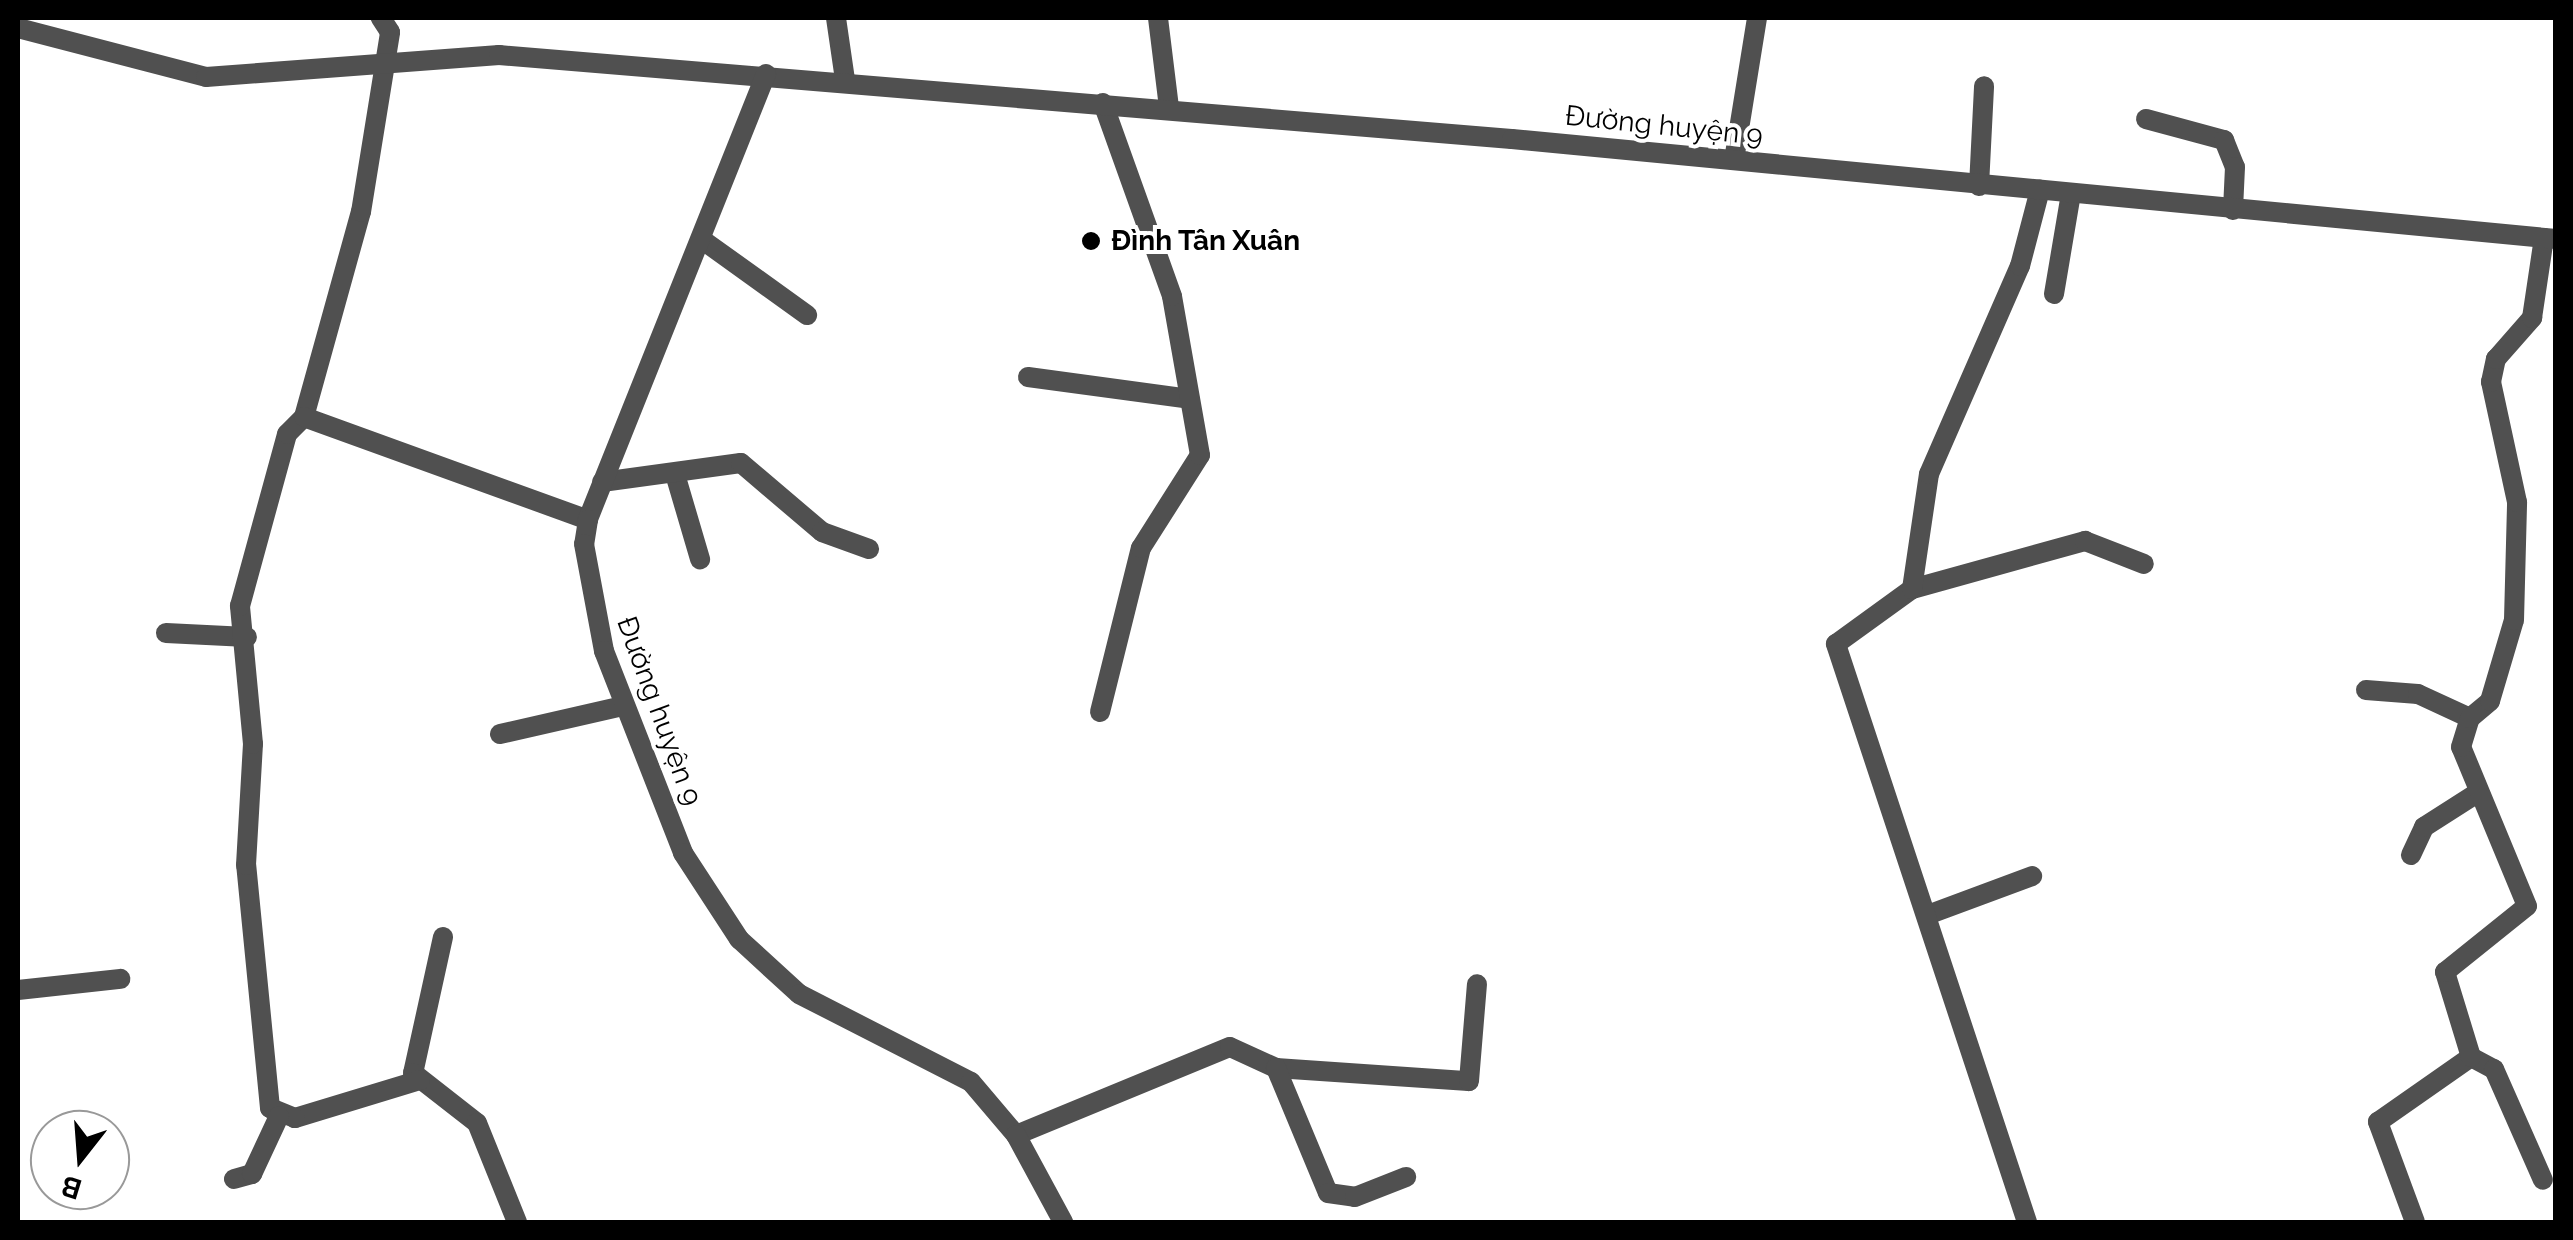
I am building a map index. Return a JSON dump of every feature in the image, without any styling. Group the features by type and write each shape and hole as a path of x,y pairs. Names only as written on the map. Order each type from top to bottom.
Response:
{"street":[{"path":"234,1179 252,1174 280,1116 260,1050 246,865 254,762 247,637 240,606 287,434 304,417 361,212 390,32 381,18"},
{"path":"836,18 845,80"},
{"path":"1158,18 1169,108"},
{"path":"1734,160 1757,18"},
{"name":"Đường huyện 9","path":"18,28 206,77 387,59 499,55 1169,108 2550,239"},
{"name":"Đường huyện 9","path":"766,74 704,241 588,520 590,600 623,706 683,852 766,971 944,1064 1016,1135 1063,1222"},
{"path":"1979,186 1984,86"},
{"path":"1100,712 1141,548 1199,463 1172,296 1102,104"},
{"path":"2146,119 2224,140 2235,167 2233,210"},
{"path":"1912,589 1929,474 2020,266 2040,190"},
{"path":"2054,294 2071,193"},
{"path":"2543,1180 2494,1069 2471,1056 2445,972 2527,906 2474,795 2461,747 2470,718 2490,702 2514,620 2517,502 2491,382 2496,359 2532,318 2550,239"},
{"path":"704,241 807,315"},
{"path":"1028,378 1190,399"},
{"path":"304,417 588,520"},
{"path":"602,482 740,463 822,532 868,549"},
{"path":"675,474 700,559"},
{"path":"2027,1222 1972,1073 1930,914 1836,657 1840,637 1912,589 2085,541 2144,564"},
{"path":"166,632 247,637"},
{"path":"2366,690 2418,694 2470,718"},
{"path":"500,734 623,706"},
{"path":"2411,855 2424,827 2474,795"},
{"path":"1930,914 2032,876"},
{"path":"443,936 437,991 411,1062 420,1080 476,1123 517,1222"},
{"path":"18,990 120,980"},
{"path":"1016,1135 1222,1047 1276,1068 1469,1082 1476,984"},
{"path":"2415,1222 2378,1122 2471,1056"},
{"path":"1276,1068 1328,1193 1355,1197 1406,1176"},
{"path":"280,1116 420,1080"}],"place":[{"name":"Đình Tân Xuân","path":"1091,241"}]}
